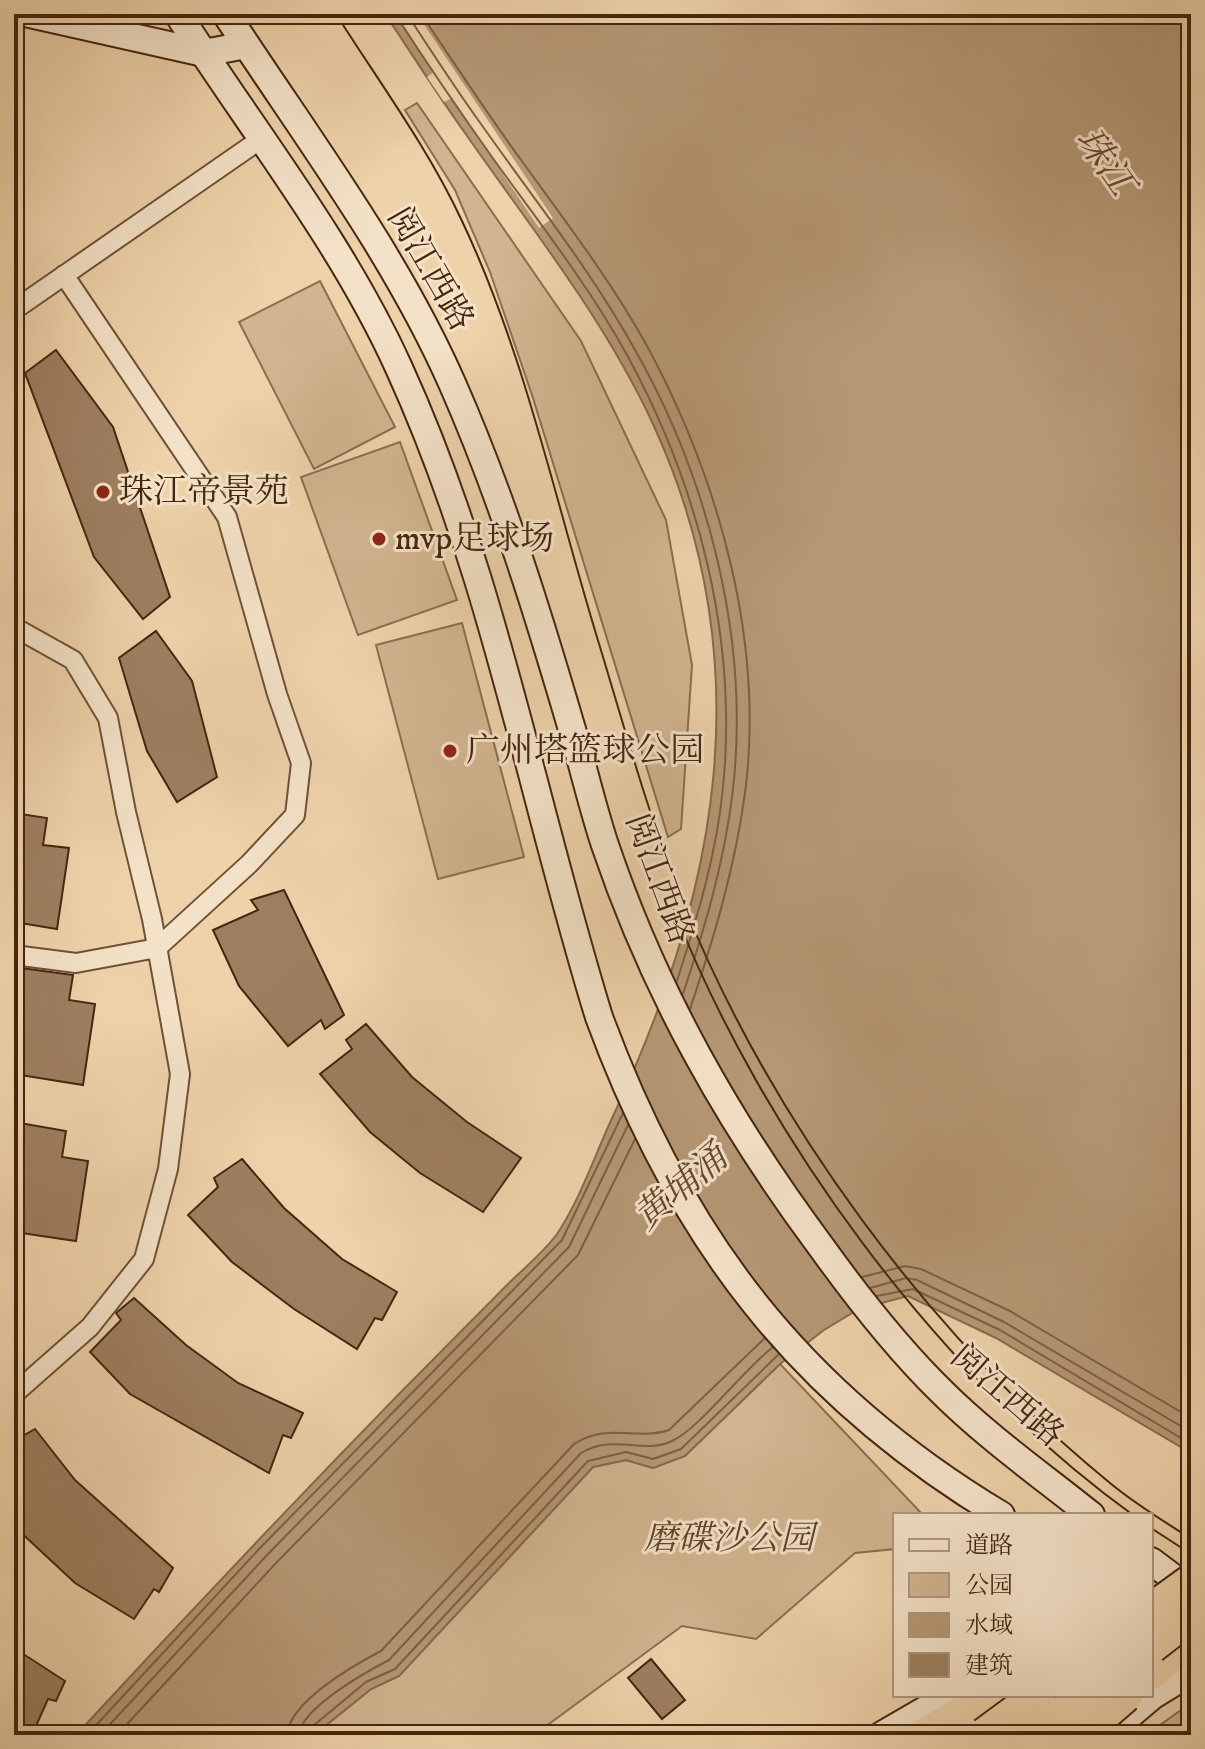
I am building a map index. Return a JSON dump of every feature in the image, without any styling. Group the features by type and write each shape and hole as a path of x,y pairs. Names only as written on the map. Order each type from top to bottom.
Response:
{"highway":[{"path":"1153,1607 1176,1585"},
{"path":"1153,1644 1191,1615"},
{"path":"1153,1670 1191,1636"},
{"path":"918,1735 949,1697"},
{"path":"926,1735 989,1697"},
{"path":"985,1735 1036,1697"},
{"path":"955,1735 997,1710 1010,1710 1036,1735 1085,1697"},
{"path":"1081,1735 1123,1697"}],"main road":[{"path":"30,14 204,53 246,45"},
{"path":"107,14 183,22 246,45"},
{"name":"阅江西路","path":"226,14 378,247 421,320 451,380 483,456 538,613 604,842 666,1000 754,1154 839,1271 942,1393 1089,1513"},
{"path":"183,22 367,306 398,365 442,468 471,550 570,920 621,1076 665,1168 703,1233 760,1312 840,1399 889,1439 998,1513"},
{"path":"968,1495 985,1513"},
{"path":"1153,1563 1176,1585"},
{"path":"1153,1610 1191,1636"},
{"path":"1153,1687 1191,1652"},
{"path":"1153,1695 1191,1672"},
{"path":"882,1735 949,1697"},
{"path":"1067,1697 1081,1719 1081,1735"},
{"path":"1104,1735 1142,1697"},
{"path":"1104,1735 1151,1697"}],"street":[{"path":"14,310 261,139"},
{"path":"14,955 76,963 157,948 249,864 295,815 301,763 277,694 227,517 64,275"},
{"path":"14,627 73,660 108,718 157,948 180,1074 168,1169 144,1259 90,1327 14,1394"}],"green space":[{"path":"417,103 581,341 666,520 692,665 681,829 668,837 533,398 490,272 455,190 405,110"},
{"name":"mvp足球场","path":"320,281 395,427 314,469 239,322"},
{"name":"mvp足球场","path":"400,442 457,600 358,635 301,477"},
{"name":"广州塔篮球公园","path":"462,623 524,857 438,879 376,645"},
{"name":"磨碟沙公园","path":"780,1364 921,1513 893,1513 893,1549 855,1553 756,1639 682,1626 534,1735 314,1735 371,1689 399,1676 593,1467 626,1460 653,1468 685,1456"},
{"path":"1191,1703 1191,1735 1146,1735"}],"water":[{"path":"385,14 1191,14 1191,1453 996,1338 908,1296 859,1309 824,1330 780,1364 685,1456 653,1468 626,1460 593,1467 399,1676 371,1689 314,1735 76,1735 317,1478 557,1234 581,1190 651,1029 680,944 701,858 714,772 716,686 707,599 687,512 653,424 612,347"}],"pier":[{"path":"395,14 417,14 553,218 539,228 452,98 444,102 427,77 434,72"}],"building":[{"name":"珠江帝景苑","path":"56,350 113,427 170,597 143,619 94,557 25,373"},
{"path":"156,631 192,681 217,777 177,802 147,751 119,658"},
{"path":"14,813 47,818 43,845 69,848 57,929 14,922"},
{"path":"284,890 344,1015 325,1029 321,1020 288,1046 239,986 213,930 258,910 251,900"},
{"path":"14,967 73,975 69,1000 95,1004 83,1085 14,1074"},
{"path":"366,1024 412,1077 467,1122 521,1158 483,1212 420,1173 370,1132 320,1074 352,1049 346,1040"},
{"path":"14,1122 66,1131 62,1157 88,1161 76,1241 14,1232"},
{"path":"242,1159 284,1208 342,1259 397,1292 382,1320 375,1318 357,1349 294,1309 232,1262 188,1215 218,1187 214,1178"},
{"path":"134,1298 186,1345 238,1383 303,1413 291,1438 283,1435 269,1473 130,1394 90,1352 121,1320 116,1313"},
{"path":"35,1429 75,1480 173,1568 159,1592 154,1589 134,1619 75,1583 14,1526 14,1441"},
{"path":"14,1648 65,1681 56,1701 48,1699 32,1735 14,1725"},
{"path":"651,1659 685,1700 662,1719 628,1678"}],"tram line":[{"path":"336,14 434,167 484,272 522,378 660,840 683,903 719,984 761,1064 809,1143 861,1219 918,1292 979,1360 1043,1424 1110,1483 1151,1513"},
{"path":"674,910 711,995 756,1079 806,1163 863,1244 925,1320 991,1392 1060,1457 1130,1513"},
{"path":"1153,1514 1191,1539"},
{"path":"1153,1529 1191,1554"}],"place":[{"name":"珠江帝景苑","path":"103,492"},
{"name":"mvp足球场","path":"379,539"},
{"name":"广州塔篮球公园","path":"450,751"}],"water label":[{"name":"珠江","path":"1104,162"},
{"name":"黄埔涌","path":"681,1188"}]}
